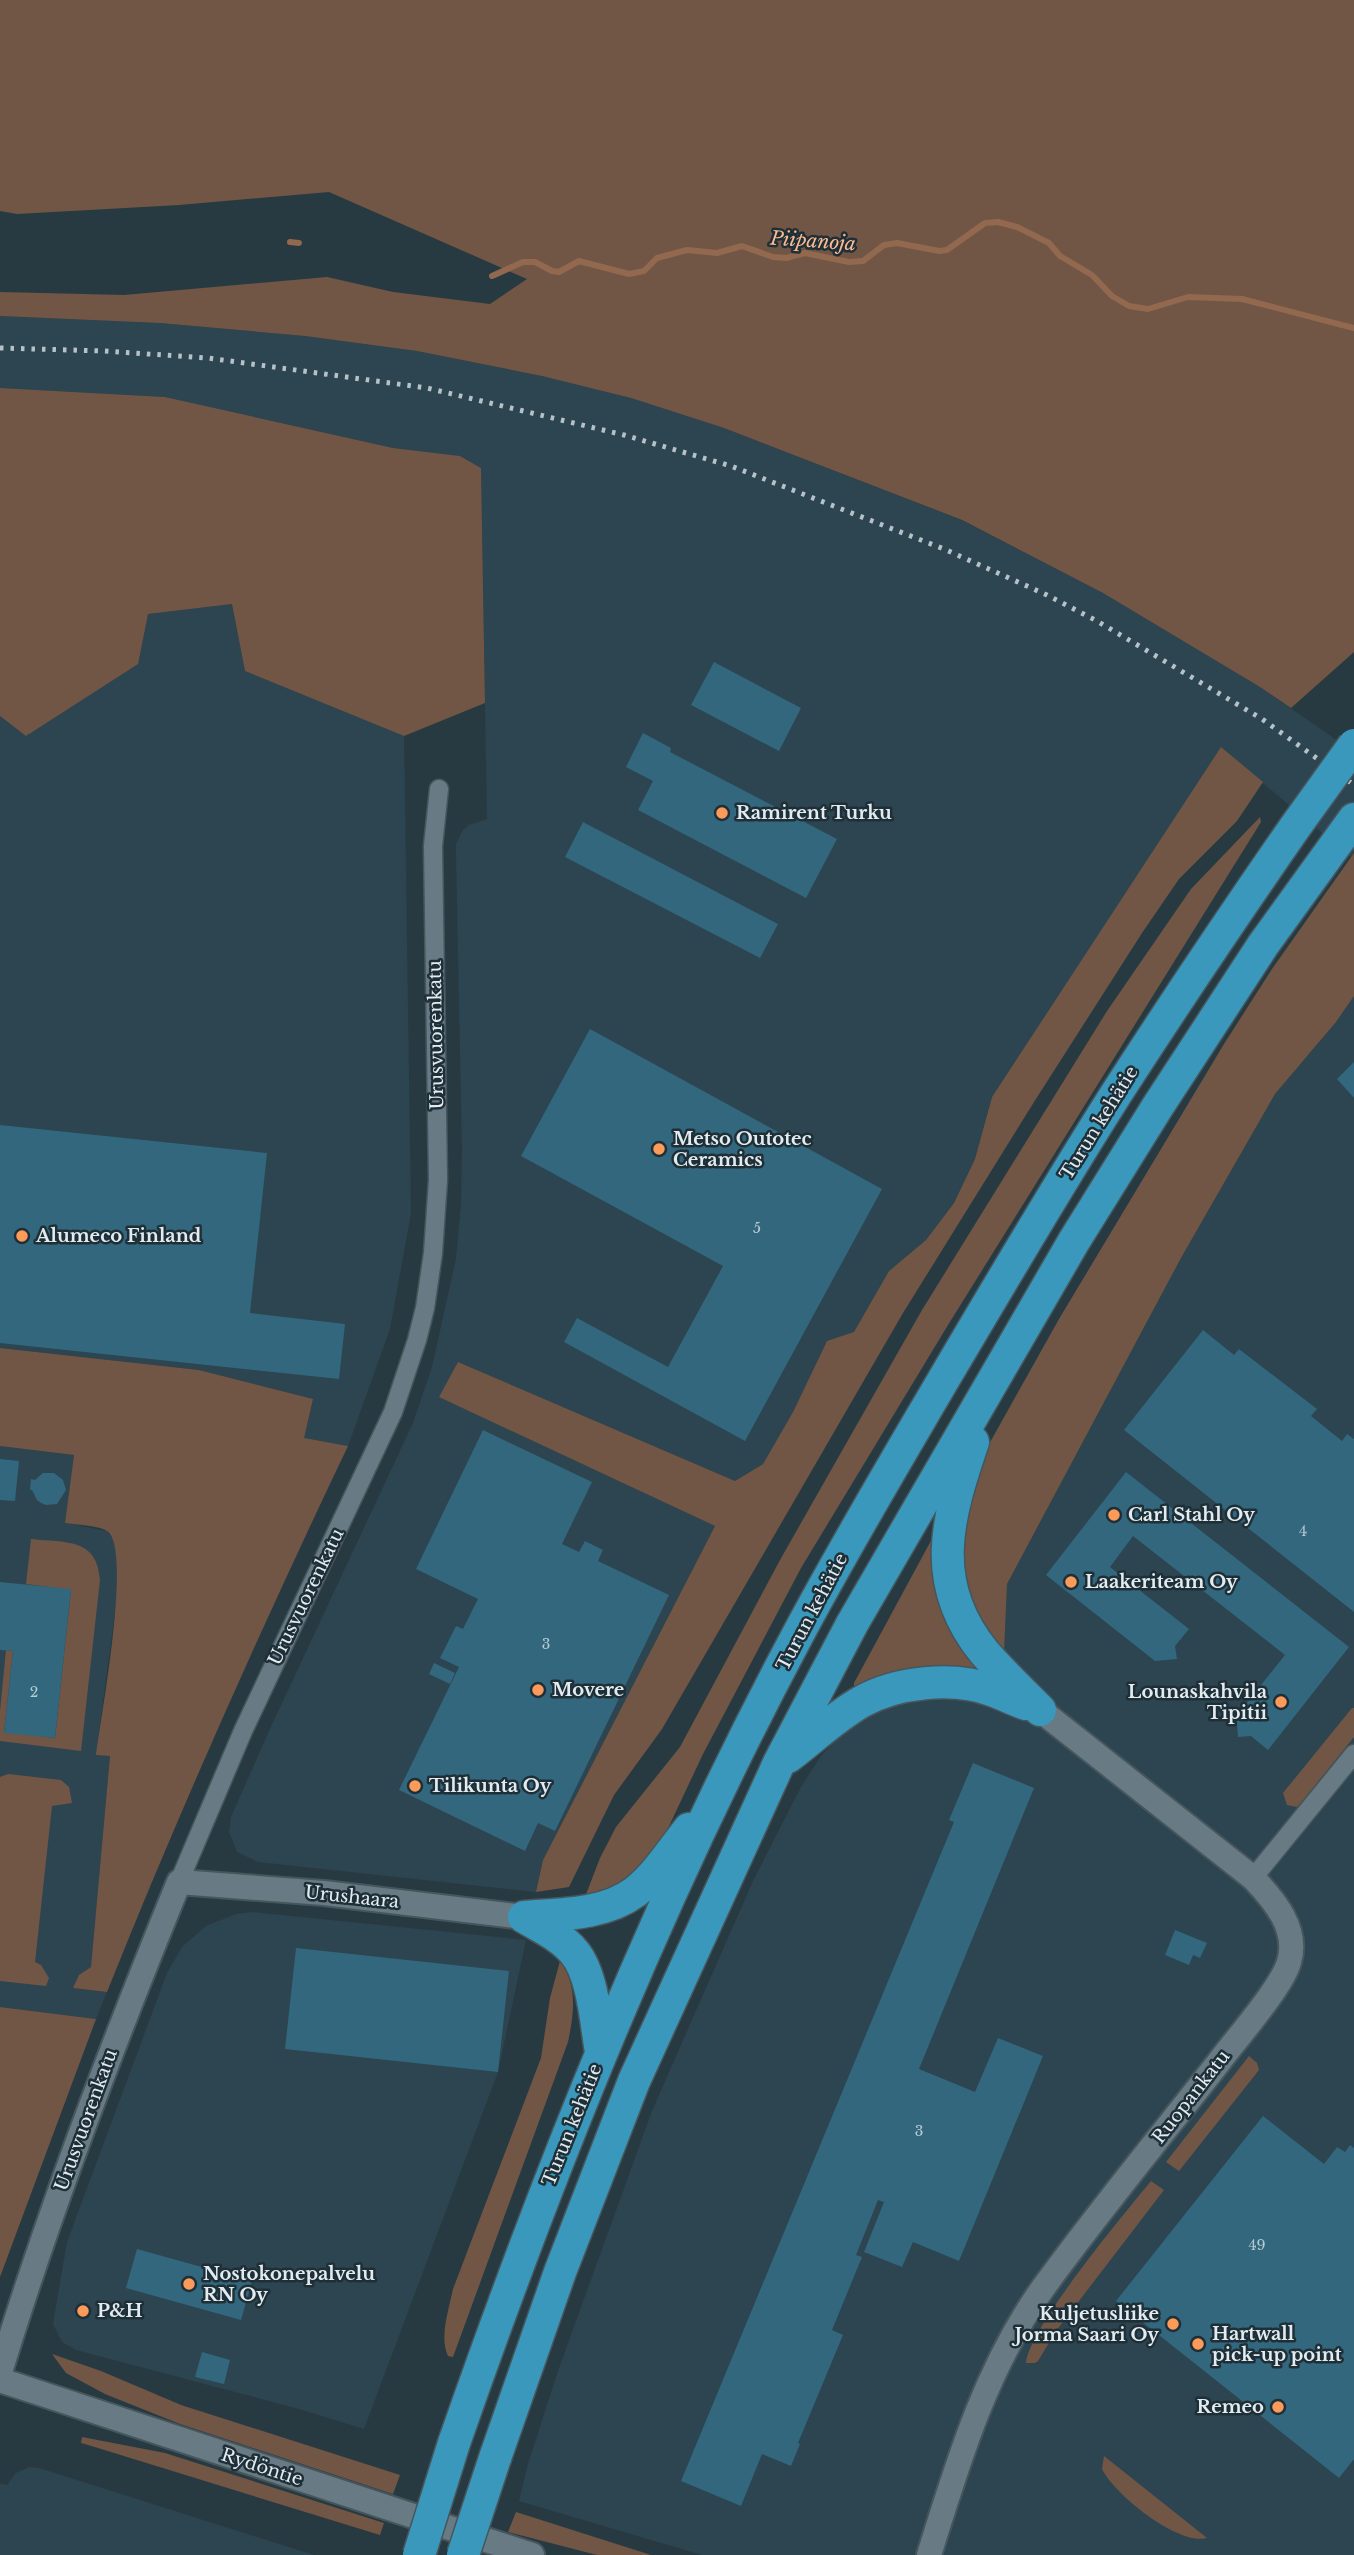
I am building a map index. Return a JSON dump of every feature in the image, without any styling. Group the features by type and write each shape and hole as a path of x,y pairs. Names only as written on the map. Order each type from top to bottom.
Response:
{"highway":[{"name":"Turun kehätie","path":"419,2555 454,2443 513,2274 601,2052 625,1994 719,1793 801,1629 884,1481 1114,1097 1215,943 1354,745"},
{"path":"463,2555 560,2272 634,2081 779,1763 852,1624 1074,1241 1263,945 1348,827"},
{"path":"994,1378 956,1491 947,1542 947,1567 952,1592 969,1630 984,1651 1040,1710"},
{"path":"779,1763 859,1703 900,1686 938,1683 972,1685 990,1689 1040,1710"},
{"path":"524,1917 587,1912 610,1906 635,1892 719,1793"},
{"path":"524,1917 566,1944 575,1953 587,1978 601,2052"}],"street":[{"name":"Urusvuorenkatu","path":"0,2372 55,2202 128,2007 179,1882 243,1731 393,1412 409,1371 425,1308 433,1253 438,1180 433,846 439,789"},
{"name":"Ruopankatu","path":"929,2555 978,2408 998,2361 1023,2319 1108,2203 1246,2027 1282,1977 1289,1962 1290,1936 1286,1921 1272,1899 1253,1878 1040,1710"},
{"path":"1253,1878 1354,1754"},
{"name":"Urushaara","path":"179,1882 324,1893 524,1917"},
{"name":"Rydöntie","path":"0,2381 532,2554"}],"shaded area":[{"path":"0,0 1354,0 1354,652 1291,708 1103,593 962,520 724,428 631,398 542,376 417,351 305,336 160,323 0,316 0,292 124,295 327,277 393,292 490,304 527,279 329,192 179,205 17,214 0,211"},
{"path":"0,316 160,323 305,336 417,351 542,376 631,398 724,428 961,520 1103,593 1260,687 1354,752 1354,853 1351,857 1221,748 992,1097 975,1159 954,1203 926,1240 889,1271 854,1333 827,1341 793,1412 763,1464 735,1481 458,1362 440,1397 715,1526 543,1860 536,1892 258,1862 237,1852 229,1832 231,1817 269,1731 413,1423 432,1367 456,1259 462,1149 456,844 463,830 469,825 487,819 481,468 460,456 393,448 165,397 0,388"},
{"path":"0,388 165,397 393,448 460,456 481,468 485,703 404,736 245,671 232,604 148,614 138,664 26,736 0,716"},
{"path":"232,604 245,671 404,736 411,1213 390,1329 348,1446 303,1438 313,1399 199,1370 0,1348 0,716 27,736 148,614"},
{"path":"1221,747 1263,782 1237,821 1179,879 1034,1102 903,1313 662,1729 614,1795 569,1887 536,1892 543,1860 715,1526 439,1397 458,1362 735,1481 763,1464 793,1412 827,1341 854,1332 889,1271 926,1240 954,1203 975,1159 992,1097"},
{"path":"1260,817 1261,822 948,1325 801,1568 703,1754 654,1858 626,1881 598,1895 585,1897 616,1827 680,1747 780,1560 922,1310 1107,1011 1191,889"},
{"path":"1354,853 1354,996 1336,1022 1275,1094 1181,1258 1007,1584 1004,1653 974,1613 958,1556 979,1462 1059,1319 1224,1044 1272,969"},
{"path":"1354,996 1354,2555 702,2555 519,2501 558,2371 652,2111 753,1881 802,1785 821,1756 856,1718 1004,1653 1007,1584 1181,1258 1275,1094 1336,1022"},
{"path":"0,1348 199,1370 313,1399 304,1438 348,1446 223,1717 107,1992 73,1988 79,1975 91,1967 110,1756 96,1755 113,1637 117,1568 114,1544 103,1529 65,1523 74,1455 0,1446"},
{"path":"0,1446 74,1455 65,1523 107,1531 114,1539 118,1556 118,1589 96,1754 110,1756 91,1968 84,1971 73,1988 107,1992 96,2019 0,2007"},
{"path":"933,1537 938,1576 989,1677 854,1691 854,1683"},
{"path":"31,1539 77,1545 93,1556 98,1566 100,1580 81,1751 0,1741 6,1650 13,1651 4,1732 55,1738 71,1590 26,1584"},
{"path":"1352,1708 1354,1737 1300,1804 1297,1807 1287,1805 1283,1793"},
{"path":"8,1774 61,1780 69,1787 72,1803 52,1806 35,1962 41,1965 49,1978 46,1986 0,1981 0,1777"},
{"path":"252,1912 526,1940 498,2072 364,2429 76,2350 62,2342 53,2324 67,2242 167,1973 182,1947 206,1926 236,1914"},
{"path":"560,1961 570,1980 573,2000 568,2042 453,2357 448,2356 444,2340 453,2289 541,2058 550,1998"},
{"path":"0,2007 96,2019 0,2277"},
{"path":"1249,2056 1257,2063 1259,2070 1179,2171 1166,2162"},
{"path":"1151,2181 1164,2190 1056,2331 1038,2361 1026,2363 1031,2346 1060,2298"},
{"path":"52,2354 101,2371 181,2405 400,2475 393,2494 180,2424 105,2394 66,2373"},
{"path":"82,2437 165,2453 384,2523 380,2535 81,2443"},
{"path":"1104,2456 1207,2538 1180,2534 1148,2516 1109,2479 1102,2469"},
{"path":"29,2467 314,2555 0,2555 0,2484 7,2485 16,2473"},
{"path":"516,2512 651,2555 597,2555 508,2532"}],"building":[{"path":"714,662 801,708 779,751 691,705"},
{"path":"643,733 671,748 670,752 837,839 806,898 638,810 653,781 626,767"},
{"path":"583,822 778,924 760,958 565,857"},
{"path":"590,1029 882,1189 745,1441 564,1342 577,1318 668,1367 723,1266 521,1156"},
{"path":"1354,1062 1354,1098 1337,1079"},
{"path":"0,1125 267,1153 250,1313 345,1324 339,1379 0,1343"},
{"path":"1203,1330 1234,1355 1239,1349 1317,1409 1311,1416 1342,1441 1347,1434 1354,1439 1354,1612 1124,1430"},
{"path":"483,1430 592,1482 562,1544 579,1552 585,1541 603,1550 598,1561 669,1595 555,1831 538,1823 525,1851 399,1790 459,1667 440,1658 456,1626 463,1629 478,1599 416,1569"},
{"path":"0,1459 19,1461 15,1501 0,1500"},
{"path":"1126,1472 1349,1647 1268,1750 1251,1736 1238,1737 1237,1725 1232,1721 1285,1655 1133,1536 1110,1567 1189,1629 1175,1646 1177,1659 1155,1661 1046,1575"},
{"path":"43,1473 54,1473 63,1480 66,1490 57,1504 41,1503 30,1490 31,1479 35,1480"},
{"path":"0,1582 71,1589 55,1738 4,1733 13,1651 0,1650"},
{"path":"434,1663 455,1673 450,1684 429,1674"},
{"path":"973,1763 1034,1788 919,2069 975,2092 998,2038 1043,2056 959,2261 913,2242 902,2267 864,2252 884,2202 878,2200 856,2255 862,2257 832,2330 843,2335 791,2466 762,2454 741,2506 681,2481 954,1822 949,1820"},
{"path":"1175,1930 1207,1943 1200,1958 1193,1955 1189,1965 1165,1955"},
{"path":"296,1948 509,1971 498,2072 285,2049"},
{"path":"1263,2116 1324,2164 1337,2147 1345,2152 1350,2145 1354,2148 1354,2459 1339,2478 1116,2301"},
{"path":"137,2249 252,2281 241,2320 126,2288"},
{"path":"202,2352 230,2360 224,2384 195,2377"}],"waterway":[{"name":"Piipanoja","path":"492,276 523,262 535,262 559,272 579,261 629,274 644,271 657,258 687,250 717,253 742,246 773,257 786,258 805,253 849,262 863,261 884,245 897,243 947,250 985,223 998,222 1017,227 1049,243 1060,256 1092,275 1112,296 1129,306 1148,309 1188,297 1242,299 1354,328"},
{"name":"Piipanoja","path":"290,242 299,243"}],"railway":[{"path":"0,348 208,358 427,388 624,435 731,466 944,549 1047,595 1097,621 1262,719 1354,785"}],"place":[{"name":"Ramirent Turku","path":"722,813"},
{"name":"Metso Outotec Ceramics","path":"659,1149"},
{"name":"Alumeco Finland","path":"22,1236"},
{"name":"Carl Stahl Oy","path":"1114,1515"},
{"name":"Laakeriteam Oy","path":"1071,1582"},
{"name":"Movere","path":"538,1690"},
{"name":"Lounaskahvila Tipitii","path":"1281,1702"},
{"name":"Tilikunta Oy","path":"415,1786"},
{"name":"Nostokonepalvelu RN Oy","path":"189,2284"},
{"name":"P&H","path":"83,2311"},
{"name":"Kuljetusliike Jorma Saari Oy","path":"1173,2324"},
{"name":"Hartwall pick-up point","path":"1198,2344"},
{"name":"Remeo","path":"1278,2407"}]}
